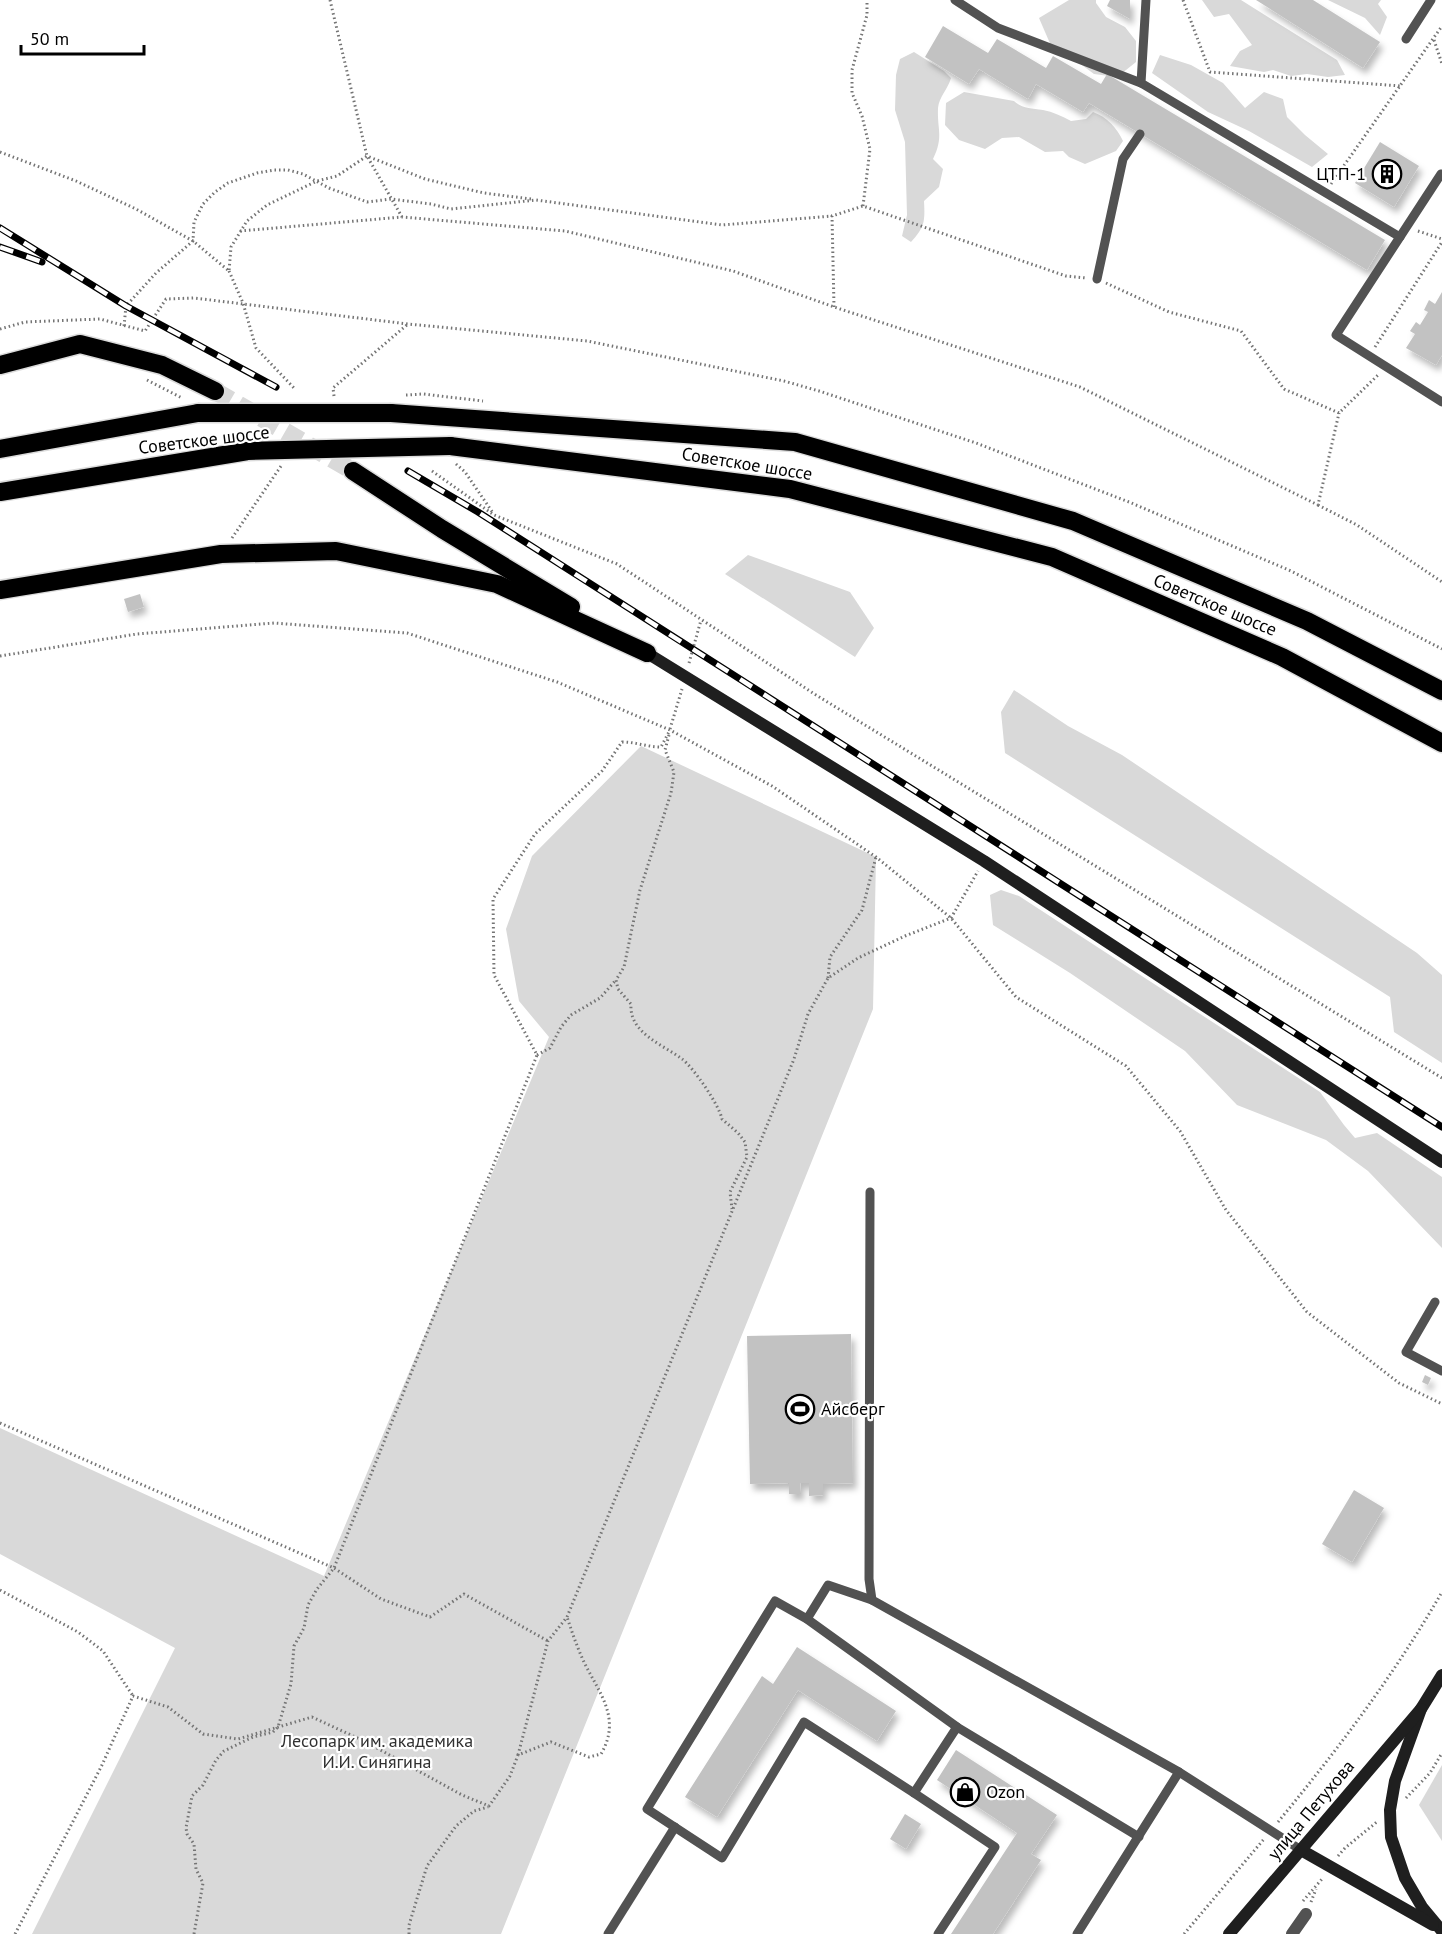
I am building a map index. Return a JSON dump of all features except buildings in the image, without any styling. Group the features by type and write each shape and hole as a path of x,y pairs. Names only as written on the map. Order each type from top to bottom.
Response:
{"highway":[{"path":"0,364 80,344 162,365 215,391"},
{"name":"Советское шоссе","path":"0,449 198,413 391,413 795,442 1073,521 1307,621 1442,692"},
{"name":"Советское шоссе","path":"0,492 248,452 450,446 790,489 1052,557 1281,657 1442,743"},
{"path":"353,471 442,529 647,653"},
{"path":"0,590 220,554 336,551 497,584 647,653"}],"street":[{"path":"647,653 984,861 1442,1162"},
{"path":"1440,1929 1422,1907 1405,1878 1391,1837 1390,1810 1395,1781 1421,1708 1442,1676"},
{"name":"улица Петухова","path":"1229,1934 1421,1708"},
{"path":"1301,1850 1440,1929"},
{"path":"1292,1934 1306,1914"}],"lane":[{"path":"955,0 998,28 1141,83 1160,100 1325,192 1400,237"},
{"path":"1141,83 1146,0"},
{"path":"1406,39 1431,0"},
{"path":"1097,279 1123,159 1140,134"},
{"path":"1441,174 1336,335 1442,402"},
{"path":"870,1192 868,1579 872,1600"},
{"path":"1435,1302 1406,1352 1442,1371"},
{"path":"807,1619 828,1585 872,1600 1179,1772 1301,1850"},
{"path":"938,1934 995,1847 804,1722 722,1858 648,1809 775,1601 807,1619 957,1726 1139,1837"},
{"path":"914,1793 957,1726"},
{"path":"1077,1934 1179,1772"},
{"path":"608,1934 675,1827"}],"path":[{"path":"330,0 367,156 402,217"},
{"path":"863,206 870,149 862,116 852,93 852,70 867,15 867,0"},
{"path":"1183,0 1210,72 1401,86"},
{"path":"1325,192 1442,26"},
{"path":"1434,39 1442,64"},
{"path":"0,152 76,181 136,209 193,241 229,271 243,303 256,348 294,388"},
{"path":"229,271 231,247 247,221 267,205 317,181 338,176 367,156"},
{"path":"367,156 425,179 484,193 722,225 832,216 863,206 1066,276 1097,279 1169,312 1241,331 1284,389 1339,413"},
{"path":"124,327 126,306 156,273 193,241 194,222 203,204 228,183 257,173 288,170 303,174 329,189 368,202 391,199 451,209 536,200"},
{"path":"832,216 834,307"},
{"path":"240,231 402,217 565,231 733,271 834,307 1080,387 1357,525 1442,582"},
{"path":"1369,357 1442,240 1407,227"},
{"path":"0,329 25,322 100,319 145,331 166,299 194,298 408,324 587,341 784,381 976,442 1129,502 1291,572 1442,649"},
{"path":"334,398 333,388 408,324"},
{"path":"1318,505 1339,413 1386,368"},
{"path":"432,471 494,515 617,564 816,695 1354,1022 1442,1078"},
{"path":"465,471 494,515"},
{"path":"220,554 276,473"},
{"path":"0,656 137,634 274,623 407,633 556,682 670,730 772,786 876,857 951,918 1016,997 1126,1066 1180,1131 1226,1210 1307,1312 1399,1383 1442,1404"},
{"path":"194,1934 203,1883 196,1869 194,1844 186,1828 192,1796 203,1785 216,1760 224,1751 253,1737 273,1732 278,1727 291,1684 294,1646 304,1629 308,1605 317,1589 334,1568 537,1055 550,1048 561,1027 571,1015 600,998 624,967 640,890 670,793 674,772 665,750 670,730"},
{"path":"537,1055 494,975 493,899 535,834 602,771 622,742 660,747 670,730"},
{"path":"408,1934 408,1925 427,1866 456,1826 474,1811 489,1806 510,1776 518,1755 548,1641 567,1617 794,1059 808,1014 828,978 830,957 862,909 876,857"},
{"path":"828,978 858,958 951,918 984,861"},
{"path":"616,980 618,989 631,1004 630,1013 636,1023 655,1042 682,1059 694,1071 720,1109 722,1119 745,1142 747,1157 730,1192 732,1211"},
{"path":"0,1423 334,1568 381,1599 430,1617 464,1594 548,1641"},
{"path":"0,1590 78,1632 103,1651 133,1696 168,1707 204,1734 238,1739 312,1717 366,1742 462,1795 489,1806"},
{"path":"1184,1934 1334,1755 1382,1690 1442,1592"},
{"path":"518,1755 551,1742 589,1757 601,1754 607,1743 610,1722 605,1700 584,1663 567,1617"},
{"path":"15,1934 102,1765 133,1696"},
{"path":"1306,1914 1318,1885"}],"green space":[{"path":"1069,0 1096,0 1106,17 1125,27 1136,41 1136,62 1121,74 1109,76 1094,74 1071,57 1055,55 1039,18"},
{"path":"1202,0 1241,0 1337,60 1345,75 1291,76 1273,70 1264,72 1230,66 1240,51 1252,45 1229,14 1214,17"},
{"path":"1328,0 1381,0 1378,4 1387,17 1380,35 1365,18"},
{"path":"914,52 951,78 938,108 939,139 933,159 943,169 939,187 924,201 923,223 911,242 902,236 907,215 905,142 895,110 896,75 900,59"},
{"path":"1160,55 1191,65 1223,83 1245,108 1264,92 1283,99 1287,117 1328,154 1312,167 1249,131 1208,112 1152,73"},
{"path":"964,92 1014,101 1024,107 1050,112 1071,121 1086,119 1093,112 1111,124 1123,141 1116,151 1085,164 1069,157 1063,151 1045,152 1019,137 1002,138 985,149 959,140 945,125 946,103"},
{"path":"748,555 850,592 874,628 855,657 725,574"},
{"path":"1014,690 1068,726 1122,755 1417,953 1442,975 1442,1063 1394,1032 1390,997 1005,753 1001,712"},
{"name":"Лесопарк им. академика И.И. Синягина","path":"641,746 876,857 873,1009 501,1934 32,1934 175,1648 0,1554 0,1428 324,1576 549,1037 519,1001 506,929 532,856"},
{"path":"1001,890 1019,896 1320,1092 1355,1138 1377,1133 1442,1177 1442,1248 1368,1171 1326,1140 1237,1105 1185,1051 1070,973 993,925 990,895"},
{"path":"1442,1765 1442,1841 1419,1805"}],"tunnel":[{"path":"215,391 353,471"}],"railway":[{"path":"0,228 126,306 276,387"},
{"path":"0,247 42,262"},
{"path":"408,471 478,512 1442,1127"}],"place":[{"name":"ЦТП-1","path":"1387,174"},
{"name":"Айсберг","path":"800,1409"},
{"name":"Ozon","path":"965,1792"}]}
